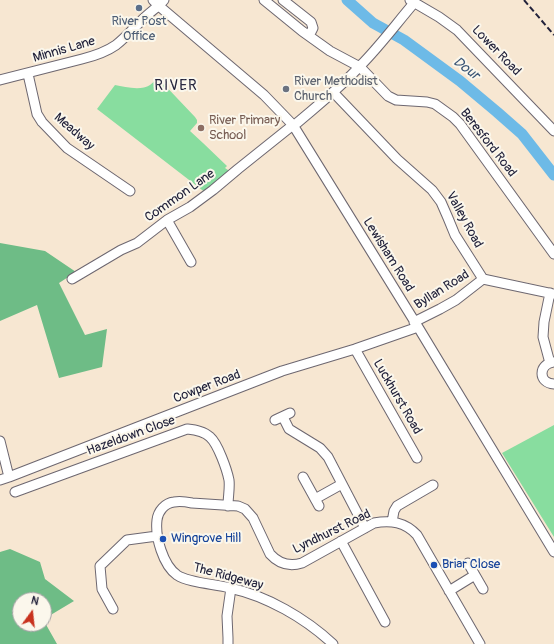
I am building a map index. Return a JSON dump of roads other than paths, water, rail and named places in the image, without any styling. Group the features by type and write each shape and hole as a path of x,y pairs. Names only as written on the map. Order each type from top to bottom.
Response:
{"street":[{"name":"Beresford Road","path":"264,0 302,31 330,51 360,67 388,96 396,100 435,104 453,116 554,254"},
{"path":"283,0 311,22 313,28 309,36"},
{"name":"Common Lane","path":"72,279 121,250 136,243 167,220 190,207 214,190 238,169 297,123 360,67 397,23 412,1"},
{"name":"Lower Road","path":"412,1 457,30 554,131"},
{"name":"Minnis Lane","path":"0,80 94,56 106,51 117,44 146,17 159,2"},
{"name":"Lewisham Road","path":"159,2 264,95 293,125 554,552"},
{"name":"Meadway","path":"28,74 37,114 42,122 67,148 130,191"},
{"name":"Valley Road","path":"333,92 397,159 432,190 441,202 455,235 483,279"},
{"path":"167,220 191,262"},
{"path":"483,279 552,294 544,322 543,337 552,363 546,365 542,374 547,382 554,384"},
{"name":"Byllan Road","path":"416,325 456,300 483,279"},
{"name":"Cowper Road","path":"0,441 5,479 282,371 355,349 416,325"},
{"name":"Luckhurst Road","path":"355,349 417,458"},
{"path":"283,416 288,429 320,448 328,457 365,528"},
{"name":"Hazeldown Close","path":"15,492 187,429 200,431 210,436 215,442 229,480 228,506"},
{"path":"303,477 317,503 342,484"},
{"path":"392,522 396,506 433,485"},
{"name":"Lyndhurst Road","path":"162,508 173,502 238,506 245,509 253,518 270,554 280,563 287,565 302,563 374,523 392,522 402,524 411,528 417,535 480,644"},
{"name":"The Ridgeway","path":"162,508 157,519 157,536 161,551 168,565 176,574 187,580 231,588 278,606 297,616 333,644"},
{"path":"113,609 102,589 100,566 128,540 157,536"},
{"path":"341,541 385,622"},
{"path":"468,563 483,589"},
{"path":"449,590 475,575"},
{"path":"228,644 227,616 231,588"}],"waterway":[{"name":"Dour","path":"347,0 373,23 404,40 460,81 497,112 522,134 554,175"}],"railway":[{"path":"524,0 554,35"}],"place":[{"name":"River Post Office","path":"139,8"},
{"name":"River Methodist Church","path":"286,89"},
{"name":"River Primary School","path":"201,128"},
{"name":"Wingrove Hill","path":"163,539"},
{"name":"Briar Close","path":"434,565"}],"district":[{"name":"RIVER","path":"176,86"}]}
